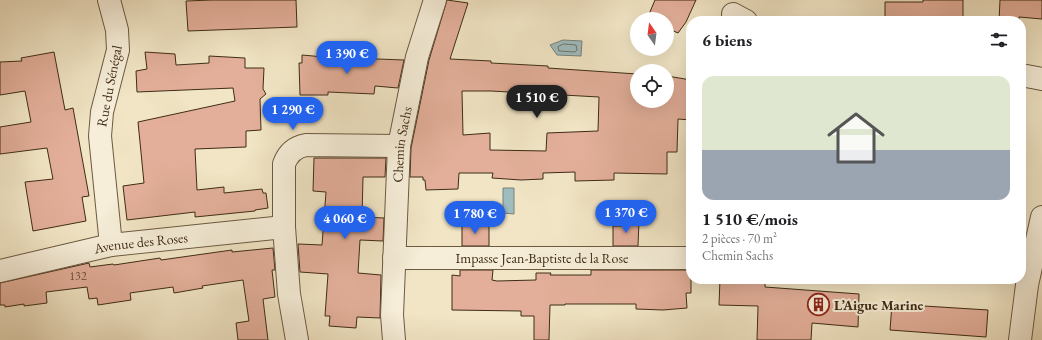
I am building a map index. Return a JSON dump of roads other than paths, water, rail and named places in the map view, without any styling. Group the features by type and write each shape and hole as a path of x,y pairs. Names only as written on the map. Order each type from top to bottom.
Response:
{"street":[{"name":"Rue du Sénégal","path":"109,0 119,40 118,50 102,112 100,136 110,245"},
{"name":"Chemin Sachs","path":"394,340 392,315 399,146 417,57 436,0"},
{"path":"1026,76 1042,79"},
{"path":"297,340 290,294 284,227 284,164 286,158 293,150 306,145 399,146"},
{"path":"1020,340 1027,285 1042,217"},
{"name":"Avenue des Roses","path":"0,271 110,245 284,227"},
{"name":"Impasse Jean-Baptiste de la Rose","path":"394,258 686,258"}],"water":[{"path":"563,40 582,41 581,56 557,55 550,45"},
{"path":"503,188 514,188 514,214 503,213"}],"place":[{"name":"L’Aigue Marine","path":"818,305"}]}
